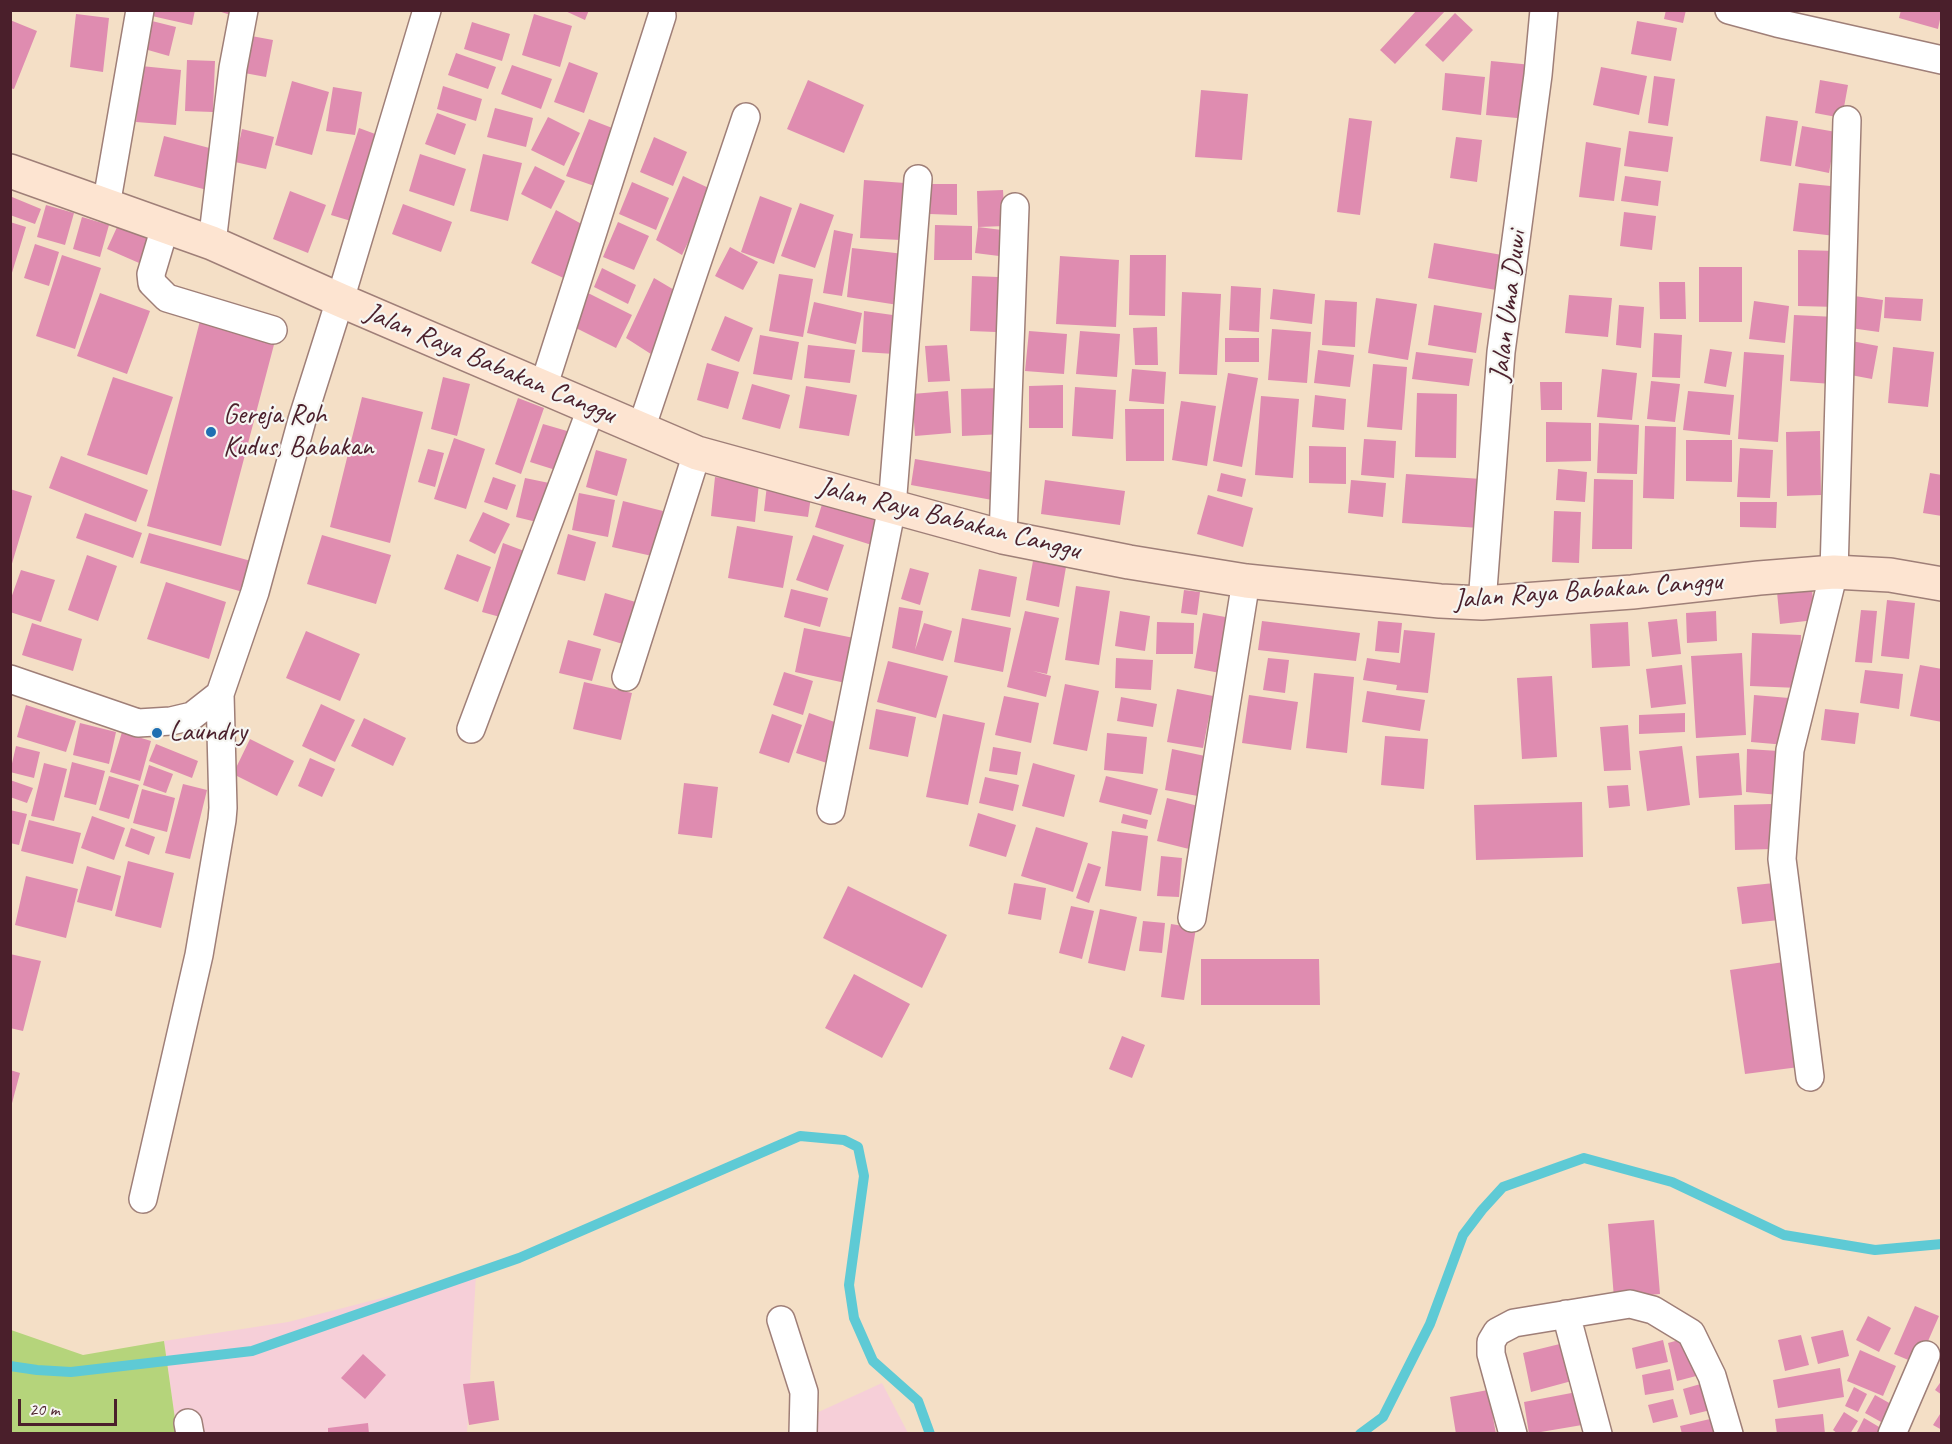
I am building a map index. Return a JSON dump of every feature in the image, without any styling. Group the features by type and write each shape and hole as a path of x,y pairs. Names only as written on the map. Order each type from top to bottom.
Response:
{"street":[{"path":"106,206 140,10"},
{"path":"212,243 233,68 244,10"},
{"path":"143,1199 199,955 222,820 220,694 255,592 302,420 427,10"},
{"name":"Jalan Uma Duwi","path":"1482,603 1502,352 1538,75 1544,10"},
{"path":"1729,10 1941,60"},
{"path":"543,388 662,16"},
{"path":"641,429 746,117"},
{"path":"1810,1077 1782,859 1790,750 1834,572 1847,120"},
{"name":"Jalan Raya Babakan Canggu","path":"10,171 212,243 697,453 1003,537 1129,562 1246,581 1440,601 1482,603 1632,592 1834,572 1890,575 1941,584"},
{"path":"831,810 892,507 918,179"},
{"path":"1003,537 1015,207"},
{"path":"165,226 151,274 152,283 167,298 273,330"},
{"path":"471,729 591,409"},
{"path":"626,677 697,453"},
{"path":"1192,918 1246,581"},
{"path":"11,682 138,723 171,721 192,716 220,694"},
{"path":"1513,1434 1491,1354 1491,1342 1497,1332 1514,1323 1630,1304 1653,1310 1691,1333 1712,1377 1730,1434"},
{"path":"1566,1314 1598,1434"},
{"path":"781,1320 804,1392 803,1434"},
{"path":"1892,1434 1926,1355"}],"shaded area":[{"path":"476,1274 467,1433 177,1433 164,1341 288,1322"},
{"path":"882,1383 908,1433 793,1433 788,1426"}],"green space":[{"path":"11,1330 83,1355 164,1341 177,1433 11,1434"}],"building":[{"path":"143,10 195,10 192,25 143,14"},
{"path":"215,10 235,10 234,16"},
{"path":"563,10 589,10 585,20"},
{"path":"1417,10 1446,10 1395,64 1380,50"},
{"path":"1666,10 1686,10 1683,23 1664,19"},
{"path":"1901,10 1942,10 1938,29 1899,18"},
{"path":"1455,13 1473,30 1443,62 1425,45"},
{"path":"76,14 109,18 103,72 70,67"},
{"path":"534,14 572,26 560,67 522,55"},
{"path":"10,20 37,31 14,89 10,88"},
{"path":"148,20 176,27 169,56 141,48"},
{"path":"1637,21 1677,28 1671,61 1631,54"},
{"path":"472,22 510,34 502,61 464,49"},
{"path":"246,35 273,40 266,77 239,72"},
{"path":"456,53 496,67 488,89 448,75"},
{"path":"187,60 215,61 213,112 185,111"},
{"path":"1491,61 1532,65 1527,119 1486,115"},
{"path":"569,62 598,73 584,113 554,102"},
{"path":"512,65 552,79 541,109 501,94"},
{"path":"141,66 181,70 176,125 136,122"},
{"path":"1601,67 1647,76 1639,115 1593,105"},
{"path":"1445,73 1485,77 1481,115 1442,110"},
{"path":"1654,76 1675,79 1668,126 1648,123"},
{"path":"808,80 864,105 844,153 787,129"},
{"path":"1820,80 1848,85 1842,118 1815,113"},
{"path":"292,81 329,92 312,155 275,145"},
{"path":"443,86 482,99 476,121 437,109"},
{"path":"333,87 362,92 355,135 326,131"},
{"path":"1201,90 1248,94 1242,160 1195,157"},
{"path":"495,108 533,118 526,147 487,137"},
{"path":"437,113 466,124 455,155 425,144"},
{"path":"1766,116 1798,121 1791,166 1760,161"},
{"path":"548,117 580,133 564,166 531,150"},
{"path":"1349,118 1372,121 1360,215 1337,212"},
{"path":"589,119 620,131 600,188 566,176"},
{"path":"1802,126 1836,132 1829,173 1795,166"},
{"path":"359,128 386,138 361,224 331,215"},
{"path":"242,129 274,137 266,169 235,162"},
{"path":"1629,131 1673,137 1668,172 1624,166"},
{"path":"164,136 217,150 207,190 154,176"},
{"path":"654,137 687,152 673,186 640,172"},
{"path":"1456,137 1482,140 1477,182 1450,178"},
{"path":"1586,142 1621,148 1614,201 1579,197"},
{"path":"420,154 466,169 454,206 409,191"},
{"path":"483,154 522,163 508,221 470,211"},
{"path":"535,166 565,181 551,209 521,194"},
{"path":"683,176 713,190 682,255 656,240"},
{"path":"1625,176 1661,181 1658,206 1621,201"},
{"path":"864,180 905,183 901,240 860,238"},
{"path":"632,182 669,198 656,230 619,214"},
{"path":"1799,183 1841,187 1835,236 1793,231"},
{"path":"931,184 957,184 957,215 930,214"},
{"path":"1003,190 1005,226 978,227 977,191"},
{"path":"290,191 326,205 308,253 273,239"},
{"path":"760,196 792,208 774,264 741,252"},
{"path":"12,197 41,209 35,224 10,215"},
{"path":"800,203 834,215 815,268 781,256"},
{"path":"403,204 452,222 441,252 392,234"},
{"path":"46,205 74,213 65,245 37,237"},
{"path":"556,210 589,228 570,281 531,263"},
{"path":"1624,212 1656,216 1652,250 1620,246"},
{"path":"82,217 109,225 100,257 73,249"},
{"path":"10,222 26,227 11,276 10,276"},
{"path":"618,222 649,236 634,270 603,257"},
{"path":"118,225 156,242 146,266 107,249"},
{"path":"935,225 972,226 972,260 934,260"},
{"path":"978,227 1010,231 1007,257 975,253"},
{"path":"834,230 853,234 842,296 823,293"},
{"path":"1434,243 1502,255 1496,290 1428,278"},
{"path":"35,244 59,252 49,286 24,278"},
{"path":"730,247 758,262 743,290 715,276"},
{"path":"852,248 904,254 898,305 847,297"},
{"path":"1798,250 1838,251 1838,307 1798,306"},
{"path":"62,255 101,268 75,349 36,336"},
{"path":"1130,255 1166,255 1165,316 1129,315"},
{"path":"1060,256 1119,260 1116,327 1056,324"},
{"path":"1699,267 1742,267 1742,322 1699,322"},
{"path":"602,268 636,285 628,304 594,287"},
{"path":"779,274 813,279 803,337 769,331"},
{"path":"972,276 998,277 996,332 970,331"},
{"path":"654,278 681,294 654,356 626,338"},
{"path":"1659,282 1685,282 1686,319 1660,319"},
{"path":"1231,286 1261,288 1259,332 1229,330"},
{"path":"1273,289 1315,294 1312,324 1270,319"},
{"path":"1182,292 1221,294 1217,375 1179,374"},
{"path":"100,293 150,311 127,374 77,356"},
{"path":"588,293 632,315 616,348 572,326"},
{"path":"1569,295 1612,298 1608,337 1565,333"},
{"path":"1847,295 1883,300 1879,332 1843,327"},
{"path":"1885,297 1923,299 1921,321 1884,318"},
{"path":"1376,298 1417,304 1408,360 1368,353"},
{"path":"1325,300 1357,302 1355,347 1322,345"},
{"path":"1754,301 1789,306 1785,343 1749,339"},
{"path":"814,302 862,313 856,344 807,333"},
{"path":"1434,305 1482,313 1476,353 1428,345"},
{"path":"1619,305 1644,307 1641,348 1616,345"},
{"path":"864,311 900,316 895,354 862,352"},
{"path":"1794,315 1836,317 1832,384 1790,381"},
{"path":"725,316 753,328 739,362 711,350"},
{"name":"Gereja Roh Kudus, Babakan","path":"201,317 276,337 221,546 147,526"},
{"path":"1157,327 1158,365 1135,365 1133,328"},
{"path":"1272,329 1311,332 1307,383 1268,380"},
{"path":"1029,331 1067,334 1064,374 1025,371"},
{"path":"1080,331 1120,334 1117,377 1076,374"},
{"path":"1654,333 1682,335 1680,378 1652,377"},
{"path":"760,335 799,342 792,380 753,374"},
{"path":"1225,338 1259,338 1259,362 1225,362"},
{"path":"1846,340 1878,346 1872,379 1840,373"},
{"path":"808,345 855,350 850,383 804,378"},
{"path":"947,345 950,381 928,382 925,346"},
{"path":"1893,347 1934,352 1928,407 1888,403"},
{"path":"1710,349 1732,352 1726,387 1704,383"},
{"path":"1318,350 1354,355 1350,387 1314,383"},
{"path":"1416,352 1473,359 1469,386 1412,379"},
{"path":"1744,352 1784,355 1778,442 1738,439"},
{"path":"707,363 739,372 728,409 697,400"},
{"path":"1373,364 1407,367 1402,430 1367,427"},
{"path":"1132,369 1166,372 1164,404 1129,401"},
{"path":"1602,369 1637,373 1632,420 1597,417"},
{"path":"1228,373 1258,378 1242,467 1213,461"},
{"path":"113,377 173,397 147,475 87,455"},
{"path":"443,377 470,384 457,436 431,429"},
{"path":"1651,381 1680,384 1675,422 1647,419"},
{"path":"1540,382 1562,382 1562,410 1541,410"},
{"path":"752,384 790,395 780,429 742,419"},
{"path":"1063,385 1063,428 1029,428 1029,386"},
{"path":"806,386 857,395 849,436 799,428"},
{"path":"1075,387 1116,390 1113,439 1072,436"},
{"path":"1002,388 1004,434 962,436 961,389"},
{"path":"948,391 951,433 915,436 912,394"},
{"path":"1688,391 1734,395 1730,435 1683,430"},
{"path":"1417,393 1457,394 1456,458 1415,457"},
{"path":"1315,395 1346,399 1344,430 1312,427"},
{"path":"1261,396 1299,399 1293,478 1255,475"},
{"path":"362,397 423,412 390,543 330,527"},
{"path":"518,398 544,408 521,474 495,464"},
{"path":"1181,401 1216,406 1207,466 1172,460"},
{"path":"1125,409 1164,409 1164,461 1126,461"},
{"path":"1546,422 1591,423 1591,461 1546,462"},
{"path":"1599,423 1639,425 1637,474 1597,473"},
{"path":"543,424 574,433 562,472 530,462"},
{"path":"1645,426 1676,427 1674,499 1643,498"},
{"path":"1820,431 1821,495 1787,496 1786,432"},
{"path":"454,438 485,449 466,509 434,499"},
{"path":"1364,439 1396,441 1394,478 1361,475"},
{"path":"1686,440 1732,440 1732,482 1686,481"},
{"path":"1309,446 1346,447 1346,484 1309,483"},
{"path":"1740,448 1773,450 1770,498 1737,497"},
{"path":"428,449 444,453 435,487 418,482"},
{"path":"596,450 627,459 617,496 586,487"},
{"path":"61,456 148,490 136,522 49,488"},
{"path":"915,459 996,473 992,500 911,485"},
{"path":"1558,469 1587,472 1585,502 1556,500"},
{"path":"1221,473 1246,479 1242,497 1217,491"},
{"path":"1930,473 1942,475 1942,516 1923,513"},
{"path":"1406,474 1482,479 1480,528 1402,523"},
{"path":"493,477 516,485 507,510 484,502"},
{"path":"715,477 759,483 755,522 711,516"},
{"path":"525,478 554,484 545,524 516,517"},
{"path":"1594,479 1633,480 1632,549 1592,549"},
{"path":"1045,480 1125,491 1120,525 1041,514"},
{"path":"1351,480 1386,483 1383,517 1348,513"},
{"path":"767,485 812,490 808,517 764,511"},
{"path":"10,489 32,496 11,567 10,567"},
{"path":"579,493 615,500 608,537 572,530"},
{"path":"1208,495 1253,508 1243,547 1197,534"},
{"path":"623,501 663,511 652,556 612,547"},
{"path":"823,501 886,522 878,547 815,527"},
{"path":"1740,502 1777,502 1776,528 1740,527"},
{"path":"1554,511 1581,512 1579,563 1552,562"},
{"path":"483,512 510,524 495,554 469,541"},
{"path":"85,513 142,533 133,558 76,538"},
{"path":"737,526 793,536 783,588 728,578"},
{"path":"149,533 251,561 243,592 140,563"},
{"path":"568,534 596,542 585,581 557,574"},
{"path":"322,535 391,555 376,604 307,584"},
{"path":"813,535 844,545 828,591 796,580"},
{"path":"503,543 535,555 511,620 482,612"},
{"path":"457,554 491,567 478,602 444,589"},
{"path":"87,555 117,566 98,621 68,610"},
{"path":"1033,561 1066,567 1059,607 1026,600"},
{"path":"910,568 929,573 920,605 901,599"},
{"path":"979,569 1017,577 1010,617 971,610"},
{"path":"21,570 55,580 41,622 10,612 10,601"},
{"path":"166,582 226,602 209,659 147,639"},
{"path":"1076,586 1110,591 1099,665 1065,660"},
{"path":"791,589 828,598 820,627 784,617"},
{"path":"1812,589 1815,620 1780,624 1777,592"},
{"path":"1184,590 1200,592 1197,615 1181,613"},
{"path":"605,593 639,603 626,645 593,635"},
{"path":"1887,600 1915,603 1909,659 1881,656"},
{"path":"899,607 923,611 915,650 924,623 952,631 943,661 892,648"},
{"path":"1861,610 1877,611 1872,663 1855,662"},
{"path":"1025,611 1059,618 1047,674 1033,671 1051,676 1046,697 1007,687"},
{"path":"1120,611 1150,616 1145,651 1115,646"},
{"path":"1716,611 1717,641 1687,643 1686,613"},
{"path":"1203,613 1231,618 1220,673 1194,668"},
{"path":"962,618 1011,628 1003,672 954,662"},
{"path":"1677,619 1681,654 1652,657 1648,622"},
{"path":"1262,621 1360,633 1356,661 1258,650"},
{"path":"1378,621 1402,623 1399,653 1375,651"},
{"path":"1157,622 1194,623 1193,654 1156,654"},
{"path":"1628,622 1630,666 1592,668 1590,624"},
{"path":"32,623 82,639 73,671 22,655"},
{"path":"804,628 859,639 850,684 795,672"},
{"path":"1404,630 1435,633 1428,693 1396,690 1397,685 1363,680 1367,658 1400,663"},
{"path":"306,631 360,654 340,701 286,678"},
{"path":"1752,633 1801,635 1799,688 1750,686"},
{"path":"568,640 601,649 592,681 559,673"},
{"path":"1742,653 1746,735 1696,738 1691,656"},
{"path":"1116,658 1153,660 1151,690 1115,688"},
{"path":"1268,658 1289,660 1285,693 1263,690"},
{"path":"888,661 948,676 936,718 877,702"},
{"path":"1682,665 1686,704 1651,708 1646,669"},
{"path":"1920,665 1942,669 1942,722 1910,716"},
{"path":"1865,670 1903,674 1899,709 1860,703"},
{"path":"784,672 813,681 803,715 773,705"},
{"path":"1314,673 1354,677 1347,753 1306,748"},
{"path":"1552,676 1557,757 1522,759 1517,678"},
{"path":"584,682 632,693 621,740 573,729"},
{"path":"1065,684 1099,691 1087,751 1053,744"},
{"path":"1177,689 1213,696 1203,748 1167,742"},
{"path":"1367,691 1425,700 1420,731 1362,722"},
{"path":"1249,695 1298,702 1291,750 1242,743"},
{"path":"1754,695 1789,698 1786,745 1751,742"},
{"path":"1004,696 1039,703 1031,743 995,735"},
{"path":"1121,697 1157,704 1153,727 1117,721"},
{"path":"321,704 355,720 335,762 302,746"},
{"path":"26,705 76,721 66,752 17,737"},
{"path":"876,709 916,717 908,757 869,749"},
{"path":"1825,709 1859,713 1855,744 1821,740"},
{"path":"809,713 843,725 833,765 796,753"},
{"path":"1685,713 1685,732 1639,734 1639,715"},
{"path":"772,714 802,725 789,763 759,753"},
{"path":"943,714 985,723 968,805 926,797"},
{"path":"364,718 406,738 393,766 351,746"},
{"path":"80,723 116,732 109,764 73,755"},
{"path":"1628,725 1631,770 1604,771 1600,727"},
{"path":"122,732 151,741 140,781 110,772"},
{"path":"1107,733 1147,737 1143,774 1104,770"},
{"path":"1385,736 1428,739 1424,789 1381,785"},
{"path":"250,739 294,761 277,796 233,774"},
{"path":"156,744 198,761 192,778 149,761"},
{"path":"16,746 40,752 34,778 10,772"},
{"path":"1682,746 1690,805 1647,811 1639,751"},
{"path":"993,747 1021,752 1017,775 989,771"},
{"path":"1172,749 1205,756 1198,796 1165,790"},
{"path":"1747,749 1779,751 1779,795 1746,792"},
{"path":"1739,753 1742,795 1699,798 1696,756"},
{"path":"310,758 335,769 322,797 298,786"},
{"path":"72,762 105,771 96,805 64,797"},
{"path":"44,763 67,769 54,821 31,816"},
{"path":"1033,763 1075,775 1064,817 1022,806"},
{"path":"149,765 173,774 166,793 143,785"},
{"path":"109,776 139,785 129,819 99,810"},
{"path":"1106,776 1158,789 1151,815 1099,802"},
{"path":"985,777 1019,785 1013,811 979,803"},
{"path":"10,780 33,788 27,803 10,797"},
{"path":"684,783 718,787 712,838 678,834"},
{"path":"183,784 207,790 190,859 165,853"},
{"path":"1628,785 1630,806 1609,808 1607,786"},
{"path":"142,789 175,798 167,832 133,823"},
{"path":"1167,798 1198,806 1189,849 1157,841"},
{"path":"1582,802 1583,857 1476,860 1474,805"},
{"path":"1771,804 1773,849 1735,850 1734,805"},
{"path":"10,810 27,814 19,845 10,843"},
{"path":"978,813 1016,825 1006,857 969,846"},
{"path":"1123,814 1148,820 1146,829 1121,823"},
{"path":"92,816 125,828 114,860 81,848"},
{"path":"29,820 81,833 73,864 21,851"},
{"path":"1036,827 1088,843 1073,892 1021,876"},
{"path":"131,828 155,837 149,855 125,846"},
{"path":"1112,831 1148,836 1141,891 1105,886"},
{"path":"1161,856 1182,858 1179,897 1157,896"},
{"path":"128,861 174,873 161,928 115,916"},
{"path":"1088,863 1101,867 1089,903 1076,898"},
{"path":"87,866 121,876 112,911 77,902"},
{"path":"26,876 78,889 66,938 15,925"},
{"path":"1014,883 1046,888 1041,920 1008,914"},
{"path":"1774,883 1779,920 1742,924 1737,887"},
{"path":"848,886 947,935 922,988 823,938"},
{"path":"1071,906 1094,911 1082,959 1059,953"},
{"path":"1100,909 1137,917 1125,971 1088,963"},
{"path":"1143,921 1165,923 1162,953 1139,951"},
{"path":"1171,924 1196,928 1184,1000 1161,997"},
{"path":"10,954 41,961 23,1031 10,1028"},
{"path":"1201,959 1319,959 1320,1005 1201,1005"},
{"path":"1784,962 1799,1067 1745,1074 1730,970"},
{"path":"854,974 910,1004 882,1058 825,1028"},
{"path":"1122,1036 1145,1045 1132,1078 1109,1069"},
{"path":"10,1070 20,1073 11,1107 10,1107"},
{"path":"1654,1220 1660,1294 1614,1298 1608,1224"},
{"path":"1915,1306 1939,1316 1918,1364 1894,1354"},
{"path":"1868,1316 1891,1328 1879,1352 1856,1340"},
{"path":"1843,1330 1849,1356 1818,1364 1811,1337"},
{"path":"1801,1335 1809,1365 1785,1371 1778,1340"},
{"path":"1690,1337 1700,1375 1677,1381 1668,1343"},
{"path":"1663,1340 1668,1362 1636,1369 1632,1348"},
{"path":"1568,1342 1579,1379 1531,1392 1523,1353"},
{"path":"1860,1350 1896,1366 1883,1396 1847,1381"},
{"path":"363,1354 386,1375 365,1399 341,1378"},
{"path":"1840,1368 1844,1397 1778,1408 1773,1380"},
{"path":"1670,1369 1674,1390 1645,1395 1642,1375"},
{"path":"1942,1380 1942,1395 1935,1390"},
{"path":"494,1381 499,1420 469,1425 463,1384"},
{"path":"1711,1381 1719,1408 1690,1415 1683,1389"},
{"path":"1854,1387 1867,1394 1858,1412 1845,1406"},
{"path":"1488,1390 1496,1434 1456,1434 1450,1397"},
{"path":"1582,1391 1588,1424 1529,1434 1524,1402"},
{"path":"1875,1395 1900,1409 1890,1427 1865,1413"},
{"path":"1673,1399 1678,1417 1653,1423 1648,1405"},
{"path":"1942,1411 1942,1430 1933,1425"},
{"path":"1844,1412 1858,1421 1850,1434 1838,1434 1833,1430"},
{"path":"1823,1414 1825,1434 1777,1434 1775,1419"},
{"path":"1723,1416 1727,1434 1682,1434 1680,1426"},
{"path":"1864,1418 1891,1434 1856,1434"},
{"path":"368,1423 369,1434 328,1434 328,1428"}],"waterway":[{"path":"10,1366 71,1372 252,1351 519,1258 800,1136 844,1140 858,1147 864,1176 849,1285 854,1318 873,1361 918,1401 930,1434"},
{"path":"1360,1434 1383,1417 1430,1324 1463,1235 1482,1210 1503,1187 1584,1158 1672,1182 1784,1235 1875,1250 1942,1244"}],"place":[{"name":"Gereja Roh Kudus, Babakan","path":"211,432"},
{"name":"Laundry","path":"157,733"}]}
